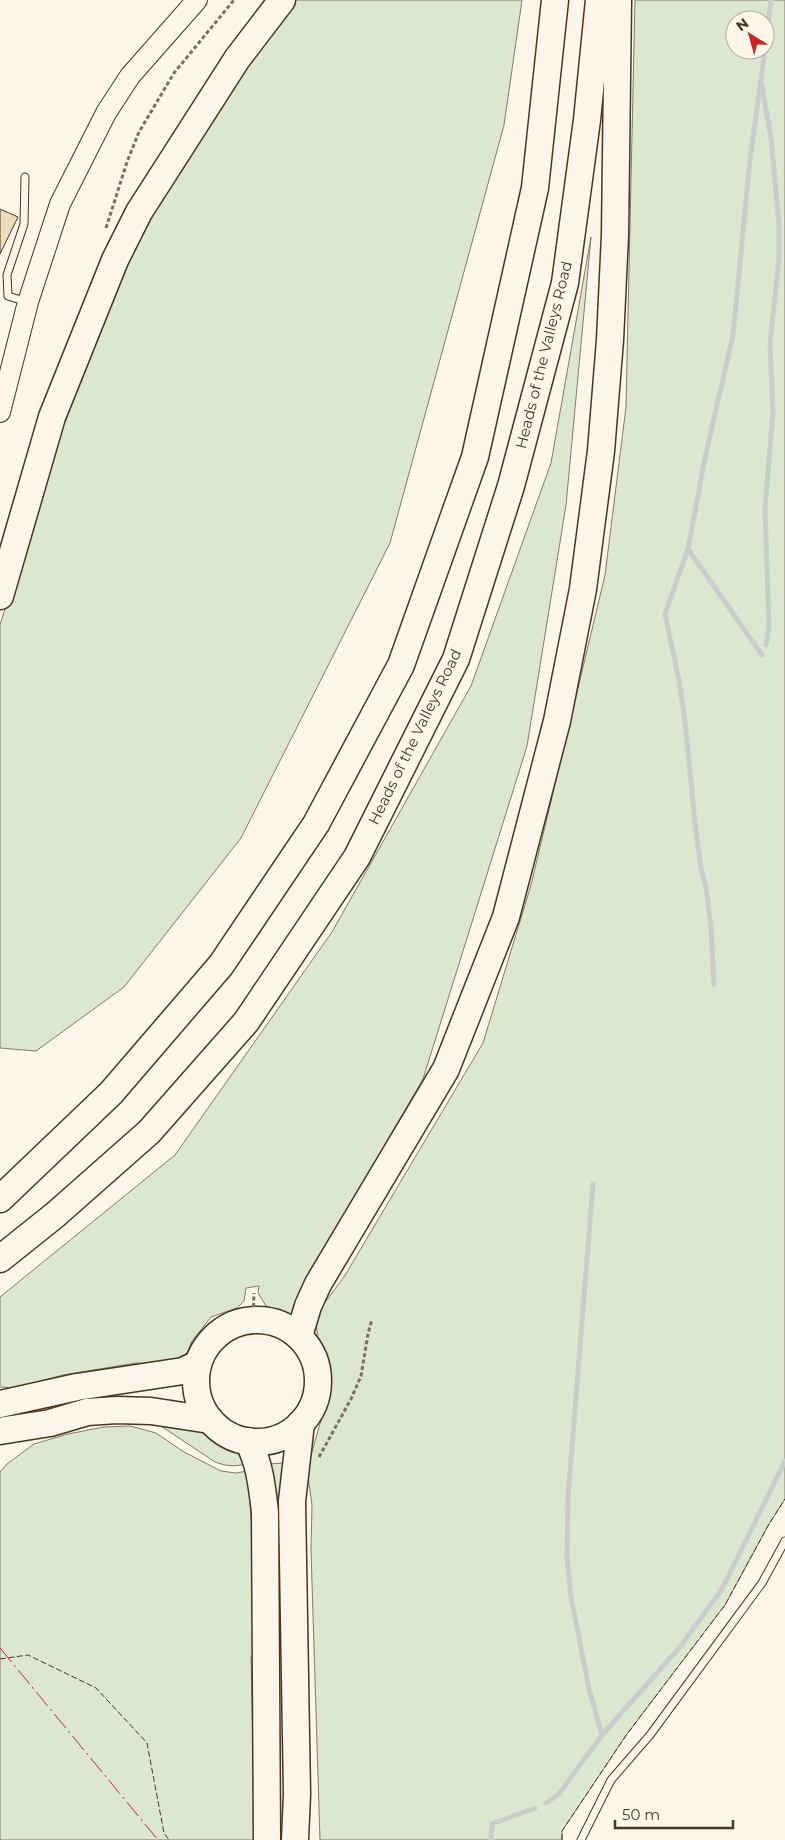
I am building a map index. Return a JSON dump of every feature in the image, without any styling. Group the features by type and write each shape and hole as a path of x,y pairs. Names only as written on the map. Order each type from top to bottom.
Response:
{"highway":[{"path":"0,596 52,417 115,260 144,204 237,59 282,0"},
{"path":"0,1199 111,1093 221,965 316,824 401,665 475,457 535,188 555,0"},
{"name":"Heads of the Valleys Road","path":"0,1259 55,1215 150,1132 246,1022 357,856 456,659 511,486 564,283 587,120 599,0"},
{"path":"299,1336 308,1306 318,1284 446,1069 506,917 558,721 583,588 601,452 610,340 615,235 618,0"},
{"path":"253,1320 270,1321 285,1327 299,1336 312,1356 318,1379 314,1402 309,1413 301,1423 286,1435 267,1441 248,1441 227,1434 210,1420 202,1408 197,1394 198,1364 204,1350 213,1338 225,1329 238,1323 253,1320"},
{"path":"0,1404 77,1387 183,1371 198,1364"},
{"path":"0,1431 50,1423 87,1412 117,1410 151,1411 210,1420"},
{"path":"296,1840 297,1794 292,1501 301,1423"},
{"path":"248,1441 260,1476 265,1512 267,1840"}],"street":[{"path":"0,412 28,302 60,204 106,113 130,76 198,0"}],"lane":[{"path":"24,177 24,224 7,275 8,296 28,302"},
{"path":"581,1840 611,1780 650,1735 762,1583 785,1541"}],"path":[{"path":"253,1320 254,1293"},
{"path":"315,1462 351,1399 361,1376 372,1319"}],"green space":[{"path":"292,0 522,0 504,125 390,543 241,838 124,987 36,1051 0,1048 0,625 64,419 99,323 143,229 219,101"},
{"path":"635,0 785,0 785,1499 769,1524 725,1605 627,1734 562,1831 562,1840 320,1840 311,1550 312,1505 307,1469 331,1380 316,1325 323,1305 344,1277 483,1043 531,885 605,575 626,407"},
{"path":"591,237 566,505 527,746 423,1079 308,1278 292,1315 266,1306 258,1293 259,1286 246,1288 244,1301 237,1308 211,1317 192,1341 187,1353 169,1364 136,1363 63,1375 15,1388 0,1387 0,1297 175,1155 332,932 471,686 551,463"},
{"path":"158,1424 207,1434 218,1439 229,1445 245,1464 230,1466 215,1462"},
{"path":"130,1426 156,1433 184,1452 221,1471 236,1473 247,1471 252,1529 257,1656 251,1656 255,1840 0,1840 0,1472 7,1464 34,1444 68,1434 104,1427"},
{"path":"283,1463 283,1605 279,1605 277,1529 269,1464"}],"building":[{"path":"0,209 18,217 0,254"}],"waterway":[{"path":"770,10 771,0"},
{"path":"714,985 711,926 695,823 685,721 665,614 688,549 705,458 733,335 750,160 764,60"},
{"path":"762,86 771,138 779,224 779,259 770,344 773,412 765,508 769,627 766,645"},
{"path":"688,549 762,655"},
{"path":"593,1184 568,1497 567,1558 571,1597 589,1689 602,1735"},
{"path":"546,1803 558,1795 602,1735 680,1647 722,1589 785,1461"},
{"path":"491,1840 492,1824 535,1808"}],"fence":[{"path":"562,1840 562,1831 627,1734 725,1605 769,1524 785,1499"},
{"path":"0,1659 28,1655 96,1688 147,1743 164,1833 169,1840"}],"power":[{"path":"0,1648 158,1840"}]}
